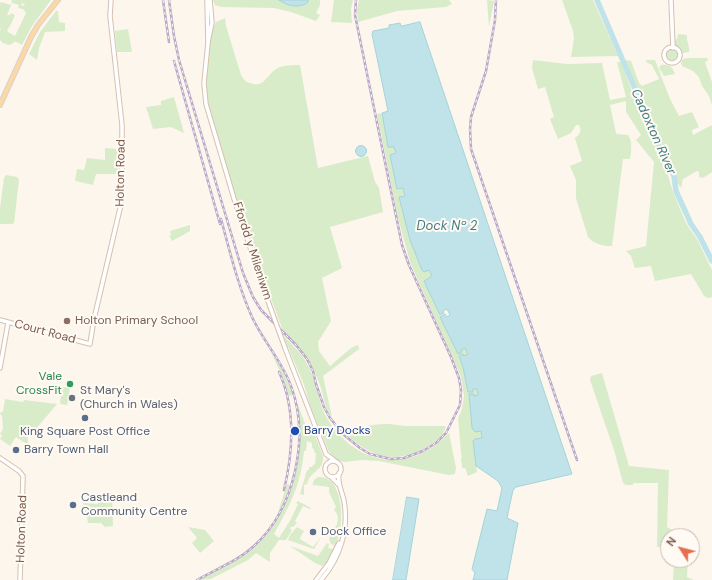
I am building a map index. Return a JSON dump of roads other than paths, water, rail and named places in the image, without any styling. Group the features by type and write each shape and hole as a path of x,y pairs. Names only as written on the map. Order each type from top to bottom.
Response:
{"main road":[{"path":"0,105 31,37 38,25 58,0"}],"street":[{"name":"Holton Road","path":"90,344 94,319 122,200 122,125 110,16 111,0"},
{"name":"Ffordd y Mileniwm","path":"207,0 208,43 204,75 206,104 235,202 268,301 326,454 327,464"},
{"name":"Ffordd y Mileniwm","path":"208,43 210,40 212,23 210,0"},
{"path":"671,0 673,48"},
{"path":"673,48 678,50 680,55 677,62 672,63 667,61 665,55 666,51 673,48"},
{"name":"Court Road","path":"0,320 90,344"},
{"path":"0,368 8,322"},
{"name":"Ffordd y Mileniwm","path":"326,454 335,462"},
{"name":"Holton Road","path":"0,458 22,473 23,478 20,580"},
{"path":"321,580 336,557 342,541 344,529 345,507 339,485 340,466 335,462 330,462 327,464 325,471 339,485"},
{"path":"331,477 336,476 339,473"},
{"path":"316,580 334,555 344,529"}],"water":[{"path":"279,0 308,0 308,2 294,6"},
{"name":"Dock Nº 2","path":"420,22 572,474 516,487 513,490 507,518 518,523 507,580 473,580 475,573 472,569 487,509 497,511 502,488 498,481 476,466 473,441 475,439 482,438 481,431 475,432 472,428 469,394 474,394 474,396 478,395 477,389 473,389 473,392 468,392 463,367 459,356 468,354 465,348 458,354 440,317 445,314 447,317 450,315 447,309 440,315 424,281 432,276 429,270 424,272 422,270 410,240 399,197 405,196 403,188 397,189 390,155 396,153 394,147 388,147 382,113 388,111 372,34 373,31 389,28 389,25 400,23 401,26"},
{"path":"359,146 363,146 365,147 365,155 359,156 356,153 356,149"},
{"path":"407,497 419,499 406,580 393,580"}],"waterway":[{"name":"Cadoxton River","path":"597,0 654,136 674,176 676,191 691,224 700,237 712,261"}],"railway":[{"path":"163,0 169,42"},
{"path":"169,0 179,60 243,273 253,297 261,310 296,345 307,359 313,371 324,407 330,418 344,435 370,454 391,459 404,458 423,451 436,443 446,433 460,405 461,390 459,378 451,357 409,265 402,245 355,15 356,0"},
{"path":"496,0 495,20 486,71 471,117 471,149 577,460"},
{"path":"174,61 220,224"},
{"path":"197,580 241,556 254,546 268,531 280,513 289,493 295,471 298,449 299,427 297,406 291,386 283,368 256,326 252,317 235,269 221,219"},
{"path":"279,372 288,401 291,431 291,446 284,490"}],"place":[{"name":"Holton Primary School","path":"67,321"},
{"name":"Vale CrossFit","path":"70,384"},
{"name":"St Mary's (Church in Wales)","path":"72,398"},
{"name":"King Square Post Office","path":"85,418"},
{"name":"Barry Docks","path":"295,431"},
{"name":"Barry Town Hall","path":"16,450"},
{"name":"Castleand Community Centre","path":"73,505"},
{"name":"Dock Office","path":"313,532"}]}
